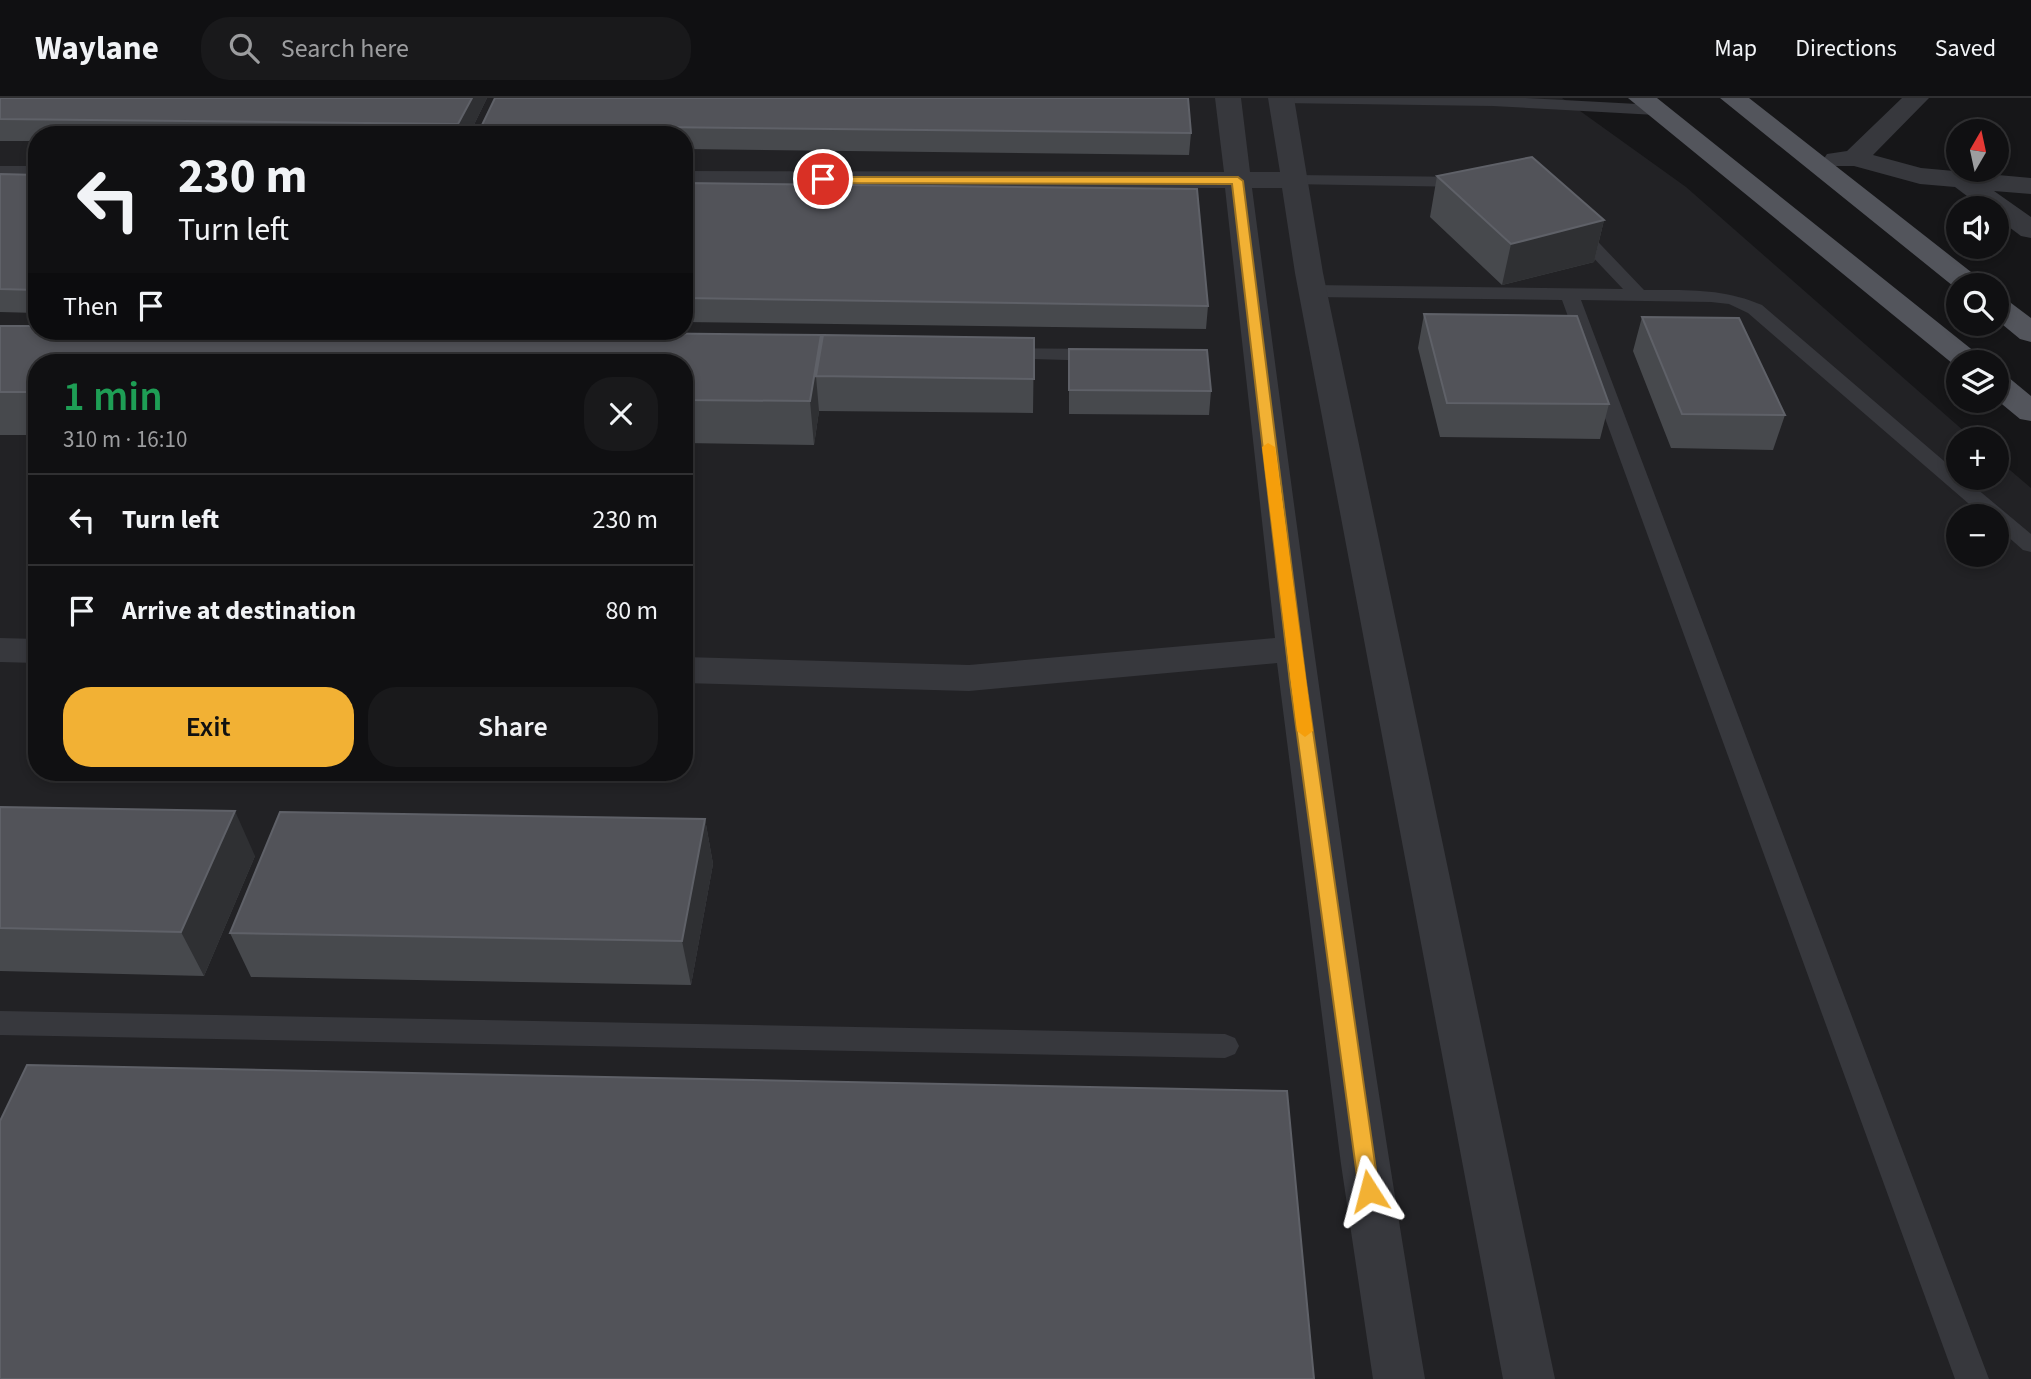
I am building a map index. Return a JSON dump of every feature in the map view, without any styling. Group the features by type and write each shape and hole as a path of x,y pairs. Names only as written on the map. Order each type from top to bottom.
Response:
{"main road":[{"path":"1733,98 1955,273"},
{"path":"1649,104 1954,350"},
{"path":"2009,316 2031,333"},
{"path":"2009,394 2031,412"}],"street":[{"path":"1227,98 1294,649 1365,1164 1399,1379"},
{"path":"1281,98 1312,291 1529,1379"},
{"path":"1855,158 1916,98"},
{"path":"1816,162 1855,158 1920,176 1946,178"},
{"path":"0,174 28,174"},
{"path":"693,179 1294,180"},
{"path":"1965,182 2031,230"},
{"path":"1985,182 2031,186"},
{"path":"693,670 969,678 1294,649"},
{"path":"0,650 28,651"}],"lane":[{"path":"1281,98 1649,104"},
{"path":"1294,180 1481,182"},
{"path":"1559,211 1640,296"},
{"path":"1312,291 1722,297 1755,309 1983,504"},
{"path":"1570,295 1972,1379"},
{"path":"984,354 1123,355"},
{"path":"2009,526 2031,545"},
{"path":"0,1023 1225,1046"}],"shaded area":[{"path":"0,98 1562,98 1686,187 1959,427 1946,427 1946,490 2009,490 2009,469 2031,488 2031,1379 0,1379"}],"building":[{"path":"0,98 472,98 458,124 0,119"},
{"path":"495,98 1188,98 1191,133 693,126 482,125"},
{"path":"1532,157 1604,220 1511,244 1437,176"},
{"path":"0,174 28,175 28,290 0,289"},
{"path":"693,183 1197,189 1208,306 693,298"},
{"path":"1424,314 1577,316 1609,404 1447,403"},
{"path":"1642,317 1739,318 1785,415 1682,414"},
{"path":"0,326 28,326 28,340 693,340 693,334 821,335 810,401 693,400 693,354 28,354 28,392 0,392"},
{"path":"823,335 1034,338 1034,379 816,376"},
{"path":"1069,349 1207,350 1211,391 1069,390"},
{"path":"0,807 235,811 181,932 0,928"},
{"path":"280,812 705,819 682,941 230,933"},
{"path":"27,1065 1287,1091 1314,1379 0,1379 0,1121"}],"slow traffic":[{"path":"1268,447 1305,731"}],"route":[{"path":"823,179 1238,181 1243,246 1298,682 1369,1191"}]}
